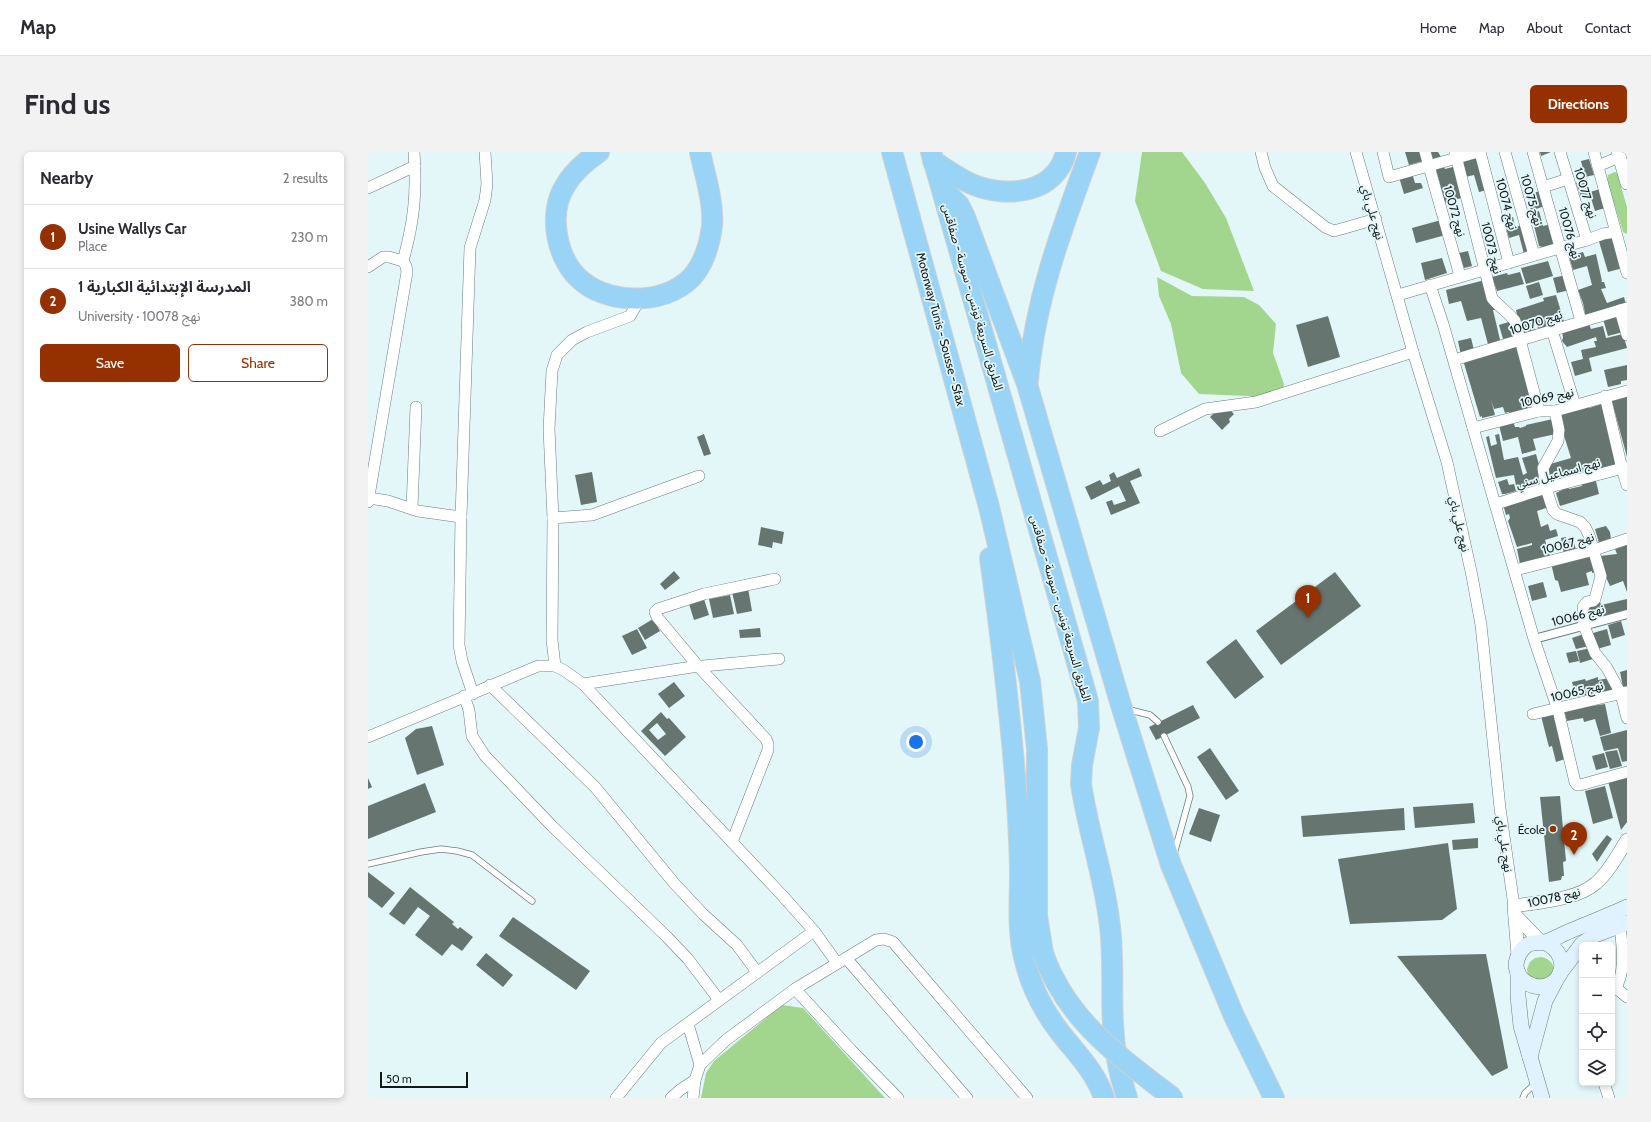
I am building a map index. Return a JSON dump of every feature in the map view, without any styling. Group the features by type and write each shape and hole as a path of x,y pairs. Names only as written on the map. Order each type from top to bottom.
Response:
{"highway":[{"path":"599,152 582,165 564,187 557,209 556,227 559,244 568,265 583,282 593,289 610,296 628,299 640,299 665,293 676,288 695,273 702,262 710,237 712,213 701,157"},
{"name":"Motorway Tunis - Sousse - Sfax","path":"892,152 990,507 1025,654 1034,708 1037,749 1037,916 1043,953 1059,988 1084,1023 1112,1050 1173,1098"},
{"path":"932,157 974,185 1004,191 1023,191 1038,187 1051,178 1062,163 1066,152"},
{"path":"1027,384 1034,332 1046,278 1066,216 1090,152"},
{"name":"الطريق السريعة تونس - سوسة - صفاقس","path":"932,157 1088,701 1089,728 1082,765 1081,784 1110,926 1113,977 1114,1042 1127,1098"},
{"path":"942,190 954,200 962,211 1027,384 1122,708 1171,866 1234,1016 1274,1098"},
{"path":"990,507 988,518 988,540 1004,656 1015,766 1020,846 1019,917 1022,947 1029,976 1042,1004 1059,1030 1088,1066 1104,1098"}],"main road":[{"path":"1542,1098 1521,1026 1516,964 1518,954 1528,945 1542,942 1627,907"},
{"path":"1530,1058 1545,1000 1558,978 1582,944 1595,935 1624,924"},
{"path":"1518,974 1524,982 1534,987 1545,987 1558,978 1562,964 1560,954 1553,946 1542,942"}],"street":[{"path":"402,261 412,221 417,181 414,152"},
{"path":"485,152 487,184 485,200 470,248 461,517 459,645 469,695 472,736 485,756 552,826 688,959 719,1000"},
{"path":"1261,152 1265,168 1273,186 1325,227 1334,231 1376,219"},
{"name":"نهج علي باي","path":"1356,152 1413,352 1447,462 1481,625 1500,808 1514,910 1518,954"},
{"path":"1383,152 1389,177 1429,166 1455,155 1479,152"},
{"name":"نهج 10072","path":"1425,152 1460,276"},
{"name":"نهج 10074","path":"1479,152 1509,263"},
{"name":"نهج 10075","path":"1505,152 1534,255"},
{"name":"نهج 10076","path":"1534,152 1581,321"},
{"name":"نهج 10077","path":"1560,152 1586,240"},
{"path":"1594,152 1627,273"},
{"name":"نهج 10073","path":"1455,155 1492,298 1498,306 1511,315 1515,321 1519,341 1539,411"},
{"path":"1598,166 1618,155 1627,183"},
{"path":"368,188 415,166"},
{"path":"1543,187 1568,179"},
{"path":"1398,295 1604,234 1616,232"},
{"path":"368,267 383,257 389,257 402,261 408,272 371,474 369,500 388,501 430,513 461,517"},
{"path":"1430,285 1454,360 1534,639 1558,710 1575,782 1577,785 1580,785 1627,772"},
{"path":"555,666 551,632 553,518 549,429 552,371 557,355 572,340 630,316 640,299"},
{"path":"1624,309 1627,335"},
{"name":"نهج 10070","path":"1454,360 1624,309"},
{"path":"1552,330 1575,405"},
{"path":"1160,431 1205,409 1256,402 1413,352"},
{"name":"نهج 10069","path":"1473,428 1539,411 1555,410 1627,391"},
{"path":"1605,396 1627,485"},
{"path":"412,508 416,408"},
{"path":"1555,410 1559,436 1543,468 1546,488 1553,510 1558,514 1580,522 1586,527 1589,534 1601,576 1596,599 1594,601 1587,602 1583,607 1584,626 1595,653 1624,693 1627,718"},
{"name":"نهج اسماعيل سني","path":"1496,504 1546,488 1624,468"},
{"path":"553,518 592,515 699,476"},
{"name":"نهج 10067","path":"1515,570 1594,550 1627,539"},
{"path":"732,842 768,750 768,744 766,739 698,666 657,617 656,612 658,609 704,594 775,579"},
{"name":"نهج 10066","path":"1534,639 1627,614"},
{"path":"583,684 698,666 779,659"},
{"path":"368,737 538,666 555,666 565,671 583,684 781,894 967,1098"},
{"path":"490,685 595,787 674,883 703,914 737,945 757,972"},
{"name":"نهج 10065","path":"1533,714 1558,710 1624,693"},
{"name":"نهج 10078","path":"1514,910 1584,891 1597,883 1609,868 1627,840"},
{"path":"1514,910 1542,942"},
{"path":"1615,988 1621,977 1624,958 1624,924"},
{"path":"616,1098 661,1043 814,931"},
{"path":"694,1098 695,1080 700,1065 726,1040 795,989 876,940 884,939 893,942 1027,1098"},
{"path":"795,989 898,1098"},
{"path":"1615,991 1627,997"},
{"path":"688,1024 700,1065"},
{"path":"670,1098 695,1080"},
{"path":"1605,1086 1609,1098"}],"lane":[{"path":"1122,708 1144,712 1158,722"},
{"path":"1164,736 1188,787 1190,796 1171,866"},
{"path":"368,864 441,849 457,851 472,855 532,901"},
{"path":"1523,1098 1525,1093 1537,1082"}],"green space":[{"path":"1142,152 1182,152 1205,183 1226,218 1254,291 1203,289 1161,271 1135,201"},
{"path":"1615,172 1617,173 1627,207 1627,234 1623,232 1607,181 1608,175"},
{"path":"1157,277 1192,296 1244,297 1259,305 1276,324 1273,353 1284,384 1283,391 1268,398 1199,394 1181,373 1171,324 1159,296"},
{"path":"1542,957 1550,961 1553,967 1552,974 1548,981 1528,976 1527,969 1530,962 1535,958"},
{"path":"782,1005 803,1008 885,1098 701,1098 706,1073 714,1061"}],"building":[{"path":"1405,152 1420,152 1423,161 1409,165"},
{"path":"1431,152 1438,152 1441,157 1433,159"},
{"path":"1540,152 1551,152 1541,156"},
{"path":"1479,156 1487,190 1479,192 1474,175 1465,177 1461,162 1470,160 1472,157"},
{"path":"1589,159 1594,175 1585,177 1581,161"},
{"path":"1444,167 1445,169 1453,167 1461,198 1445,203 1436,169"},
{"path":"1412,173 1415,183 1421,183 1423,188 1404,194 1399,177"},
{"path":"1584,181 1587,183 1590,192 1600,189 1605,208 1595,211 1590,195 1581,197 1576,183"},
{"path":"1543,190 1547,205 1531,211 1527,195"},
{"path":"1539,211 1543,226 1552,224 1557,244 1542,247 1539,246 1531,213"},
{"path":"1513,217 1515,227 1522,225 1531,251 1524,254 1519,235 1509,238 1504,220"},
{"path":"1441,220 1444,231 1442,236 1416,243 1412,228"},
{"path":"1613,236 1623,268 1608,272 1598,238"},
{"path":"1468,251 1472,266 1464,268 1459,253"},
{"path":"1583,252 1585,257 1596,254 1601,282 1604,282 1606,288 1601,289 1607,303 1624,297 1627,308 1586,318 1583,303 1578,290 1592,285 1587,266 1573,270 1569,256"},
{"path":"1442,258 1447,273 1425,280 1421,263"},
{"path":"1548,261 1553,276 1526,284 1521,268"},
{"path":"1520,272 1524,284 1497,291 1492,277 1507,273 1508,275"},
{"path":"1566,275 1570,290 1557,293 1553,278"},
{"path":"1485,280 1495,310 1493,310 1501,344 1489,348 1481,318 1467,321 1461,301 1449,304 1446,290"},
{"path":"1539,282 1543,295 1530,299 1526,286"},
{"path":"1556,295 1565,325 1539,332 1535,317 1533,317 1536,334 1522,339 1516,310 1544,301 1543,298"},
{"path":"1618,315 1623,332 1608,336 1603,319"},
{"path":"1328,316 1340,357 1308,367 1296,325"},
{"path":"1512,321 1516,336 1503,339 1499,325"},
{"path":"1589,324 1591,329 1603,326 1606,338 1623,334 1627,348 1589,358 1592,371 1575,376 1571,362 1583,359 1581,350 1596,347 1594,341 1597,341 1596,337 1567,347 1562,341 1562,332"},
{"path":"1471,338 1474,350 1461,355 1458,341"},
{"path":"1518,344 1536,409 1510,415 1509,412 1505,413 1503,407 1494,409 1491,400 1495,415 1482,418 1482,416 1480,417 1463,360 1505,351 1504,348"},
{"path":"1627,365 1627,380 1621,381 1621,384 1608,387 1604,370"},
{"path":"1627,394 1627,457 1611,398"},
{"path":"1588,403 1589,408 1602,404 1618,466 1552,483 1547,465 1571,458 1562,429 1564,429 1560,411"},
{"path":"1226,406 1234,414 1229,419 1230,422 1222,430 1210,417 1218,409"},
{"path":"1553,419 1556,434 1533,439 1536,450 1522,454 1518,437 1503,441 1499,425 1513,421 1515,427 1520,428 1526,425"},
{"path":"704,434 711,454 704,456 697,437"},
{"path":"1499,434 1504,460 1518,457 1523,475 1527,473 1522,458 1536,454 1544,483 1517,491 1514,475 1496,478 1486,437 1489,436 1491,446 1497,444 1495,435"},
{"path":"1139,468 1142,476 1130,481 1140,503 1111,515 1106,502 1112,500 1114,505 1126,501 1119,486 1091,500 1085,487 1100,480 1103,485 1111,481 1109,475 1114,472 1117,478"},
{"path":"592,472 597,502 581,505 575,475"},
{"path":"1595,477 1599,494 1560,506 1556,493 1568,487 1569,489 1582,486 1581,481"},
{"path":"1507,479 1509,485 1514,484 1516,491 1502,494 1498,482"},
{"path":"1545,492 1549,507 1537,511 1541,527 1548,524 1550,531 1556,529 1558,536 1545,540 1550,556 1520,564 1517,549 1532,545 1532,543 1517,547 1508,521 1510,518 1509,514 1506,515 1503,504"},
{"path":"1606,526 1610,532 1611,540 1599,543 1595,529"},
{"path":"761,527 784,532 782,544 773,542 772,548 758,545"},
{"path":"1566,537 1567,541 1573,539 1576,550 1564,554 1561,538"},
{"path":"1627,545 1627,592 1623,581 1610,586 1604,573 1600,556 1617,554 1615,549"},
{"path":"1594,555 1596,572 1592,573 1592,571 1586,573 1589,585 1561,592 1558,581 1555,580 1551,563"},
{"path":"674,571 680,578 665,590 660,584"},
{"path":"1335,572 1361,606 1281,665 1256,631"},
{"path":"1543,582 1547,597 1532,601 1528,586"},
{"path":"748,588 752,611 737,614 732,592"},
{"path":"730,595 734,614 713,618 709,599"},
{"path":"704,599 709,615 694,620 689,604"},
{"path":"1627,599 1627,613 1598,620 1596,616 1590,618 1587,606 1600,602 1601,605"},
{"path":"653,619 660,631 645,640 638,628"},
{"path":"1621,621 1625,635 1612,639 1608,625"},
{"path":"760,628 761,637 740,638 739,630"},
{"path":"637,629 647,648 632,655 622,636"},
{"path":"1607,629 1611,645 1597,649 1593,633"},
{"path":"1584,634 1589,646 1576,649 1572,638"},
{"path":"1236,639 1264,677 1235,699 1206,662"},
{"path":"1591,648 1593,659 1580,663 1577,651"},
{"path":"1576,651 1579,661 1569,663 1566,653"},
{"path":"1627,670 1627,686 1623,687 1620,672"},
{"path":"1598,677 1598,680 1610,678 1617,693 1601,692 1576,697 1572,682 1585,679 1586,681"},
{"path":"674,682 685,696 669,708 658,694"},
{"path":"1605,704 1611,733 1600,736 1595,719 1584,722 1583,718 1567,721 1564,710"},
{"path":"1193,705 1200,718 1156,740 1149,727"},
{"path":"661,712 667,719 669,718 686,737 665,756 641,731","holes":["657,723 666,734 658,740 649,730"]},
{"path":"1556,713 1568,758 1556,762 1552,746 1549,747 1541,716"},
{"path":"432,726 444,765 417,775 405,738 416,729"},
{"path":"1627,730 1627,761 1622,762 1618,748 1604,751 1600,737"},
{"path":"1210,748 1239,791 1226,800 1197,757"},
{"path":"1617,750 1622,766 1610,769 1605,752"},
{"path":"1604,753 1608,767 1596,770 1592,756"},
{"path":"1627,777 1627,822 1621,830 1608,781"},
{"path":"368,778 372,787 368,789"},
{"path":"425,783 436,812 368,839 368,806"},
{"path":"1605,786 1613,818 1593,824 1585,791"},
{"name":"École","path":"1560,796 1566,861 1563,862 1564,876 1562,876 1561,880 1549,882 1540,797"},
{"path":"1473,803 1475,823 1415,828 1413,807"},
{"path":"1199,808 1220,815 1211,842 1189,834"},
{"path":"1404,808 1405,830 1303,837 1301,816"},
{"path":"1607,835 1612,839 1597,862 1592,854"},
{"path":"1478,838 1478,848 1453,850 1452,840"},
{"path":"1448,843 1457,909 1442,920 1350,924 1338,859"},
{"path":"368,872 395,893 382,908 368,897"},
{"path":"410,887 454,922 452,924 458,929 460,927 473,937 462,951 452,944 442,956 415,935 430,916 418,907 404,925 389,914"},
{"path":"513,917 590,971 576,990 499,936"},
{"path":"486,953 513,975 503,987 476,965"},
{"path":"1486,954 1508,1068 1492,1076 1397,956"}],"place":[{"name":"Usine Wallys Car","path":"1308,618"},
{"name":"École","path":"1553,829"},
{"name":"المدرسة الإبتدائية الكبارية 1","path":"1574,855"}]}
